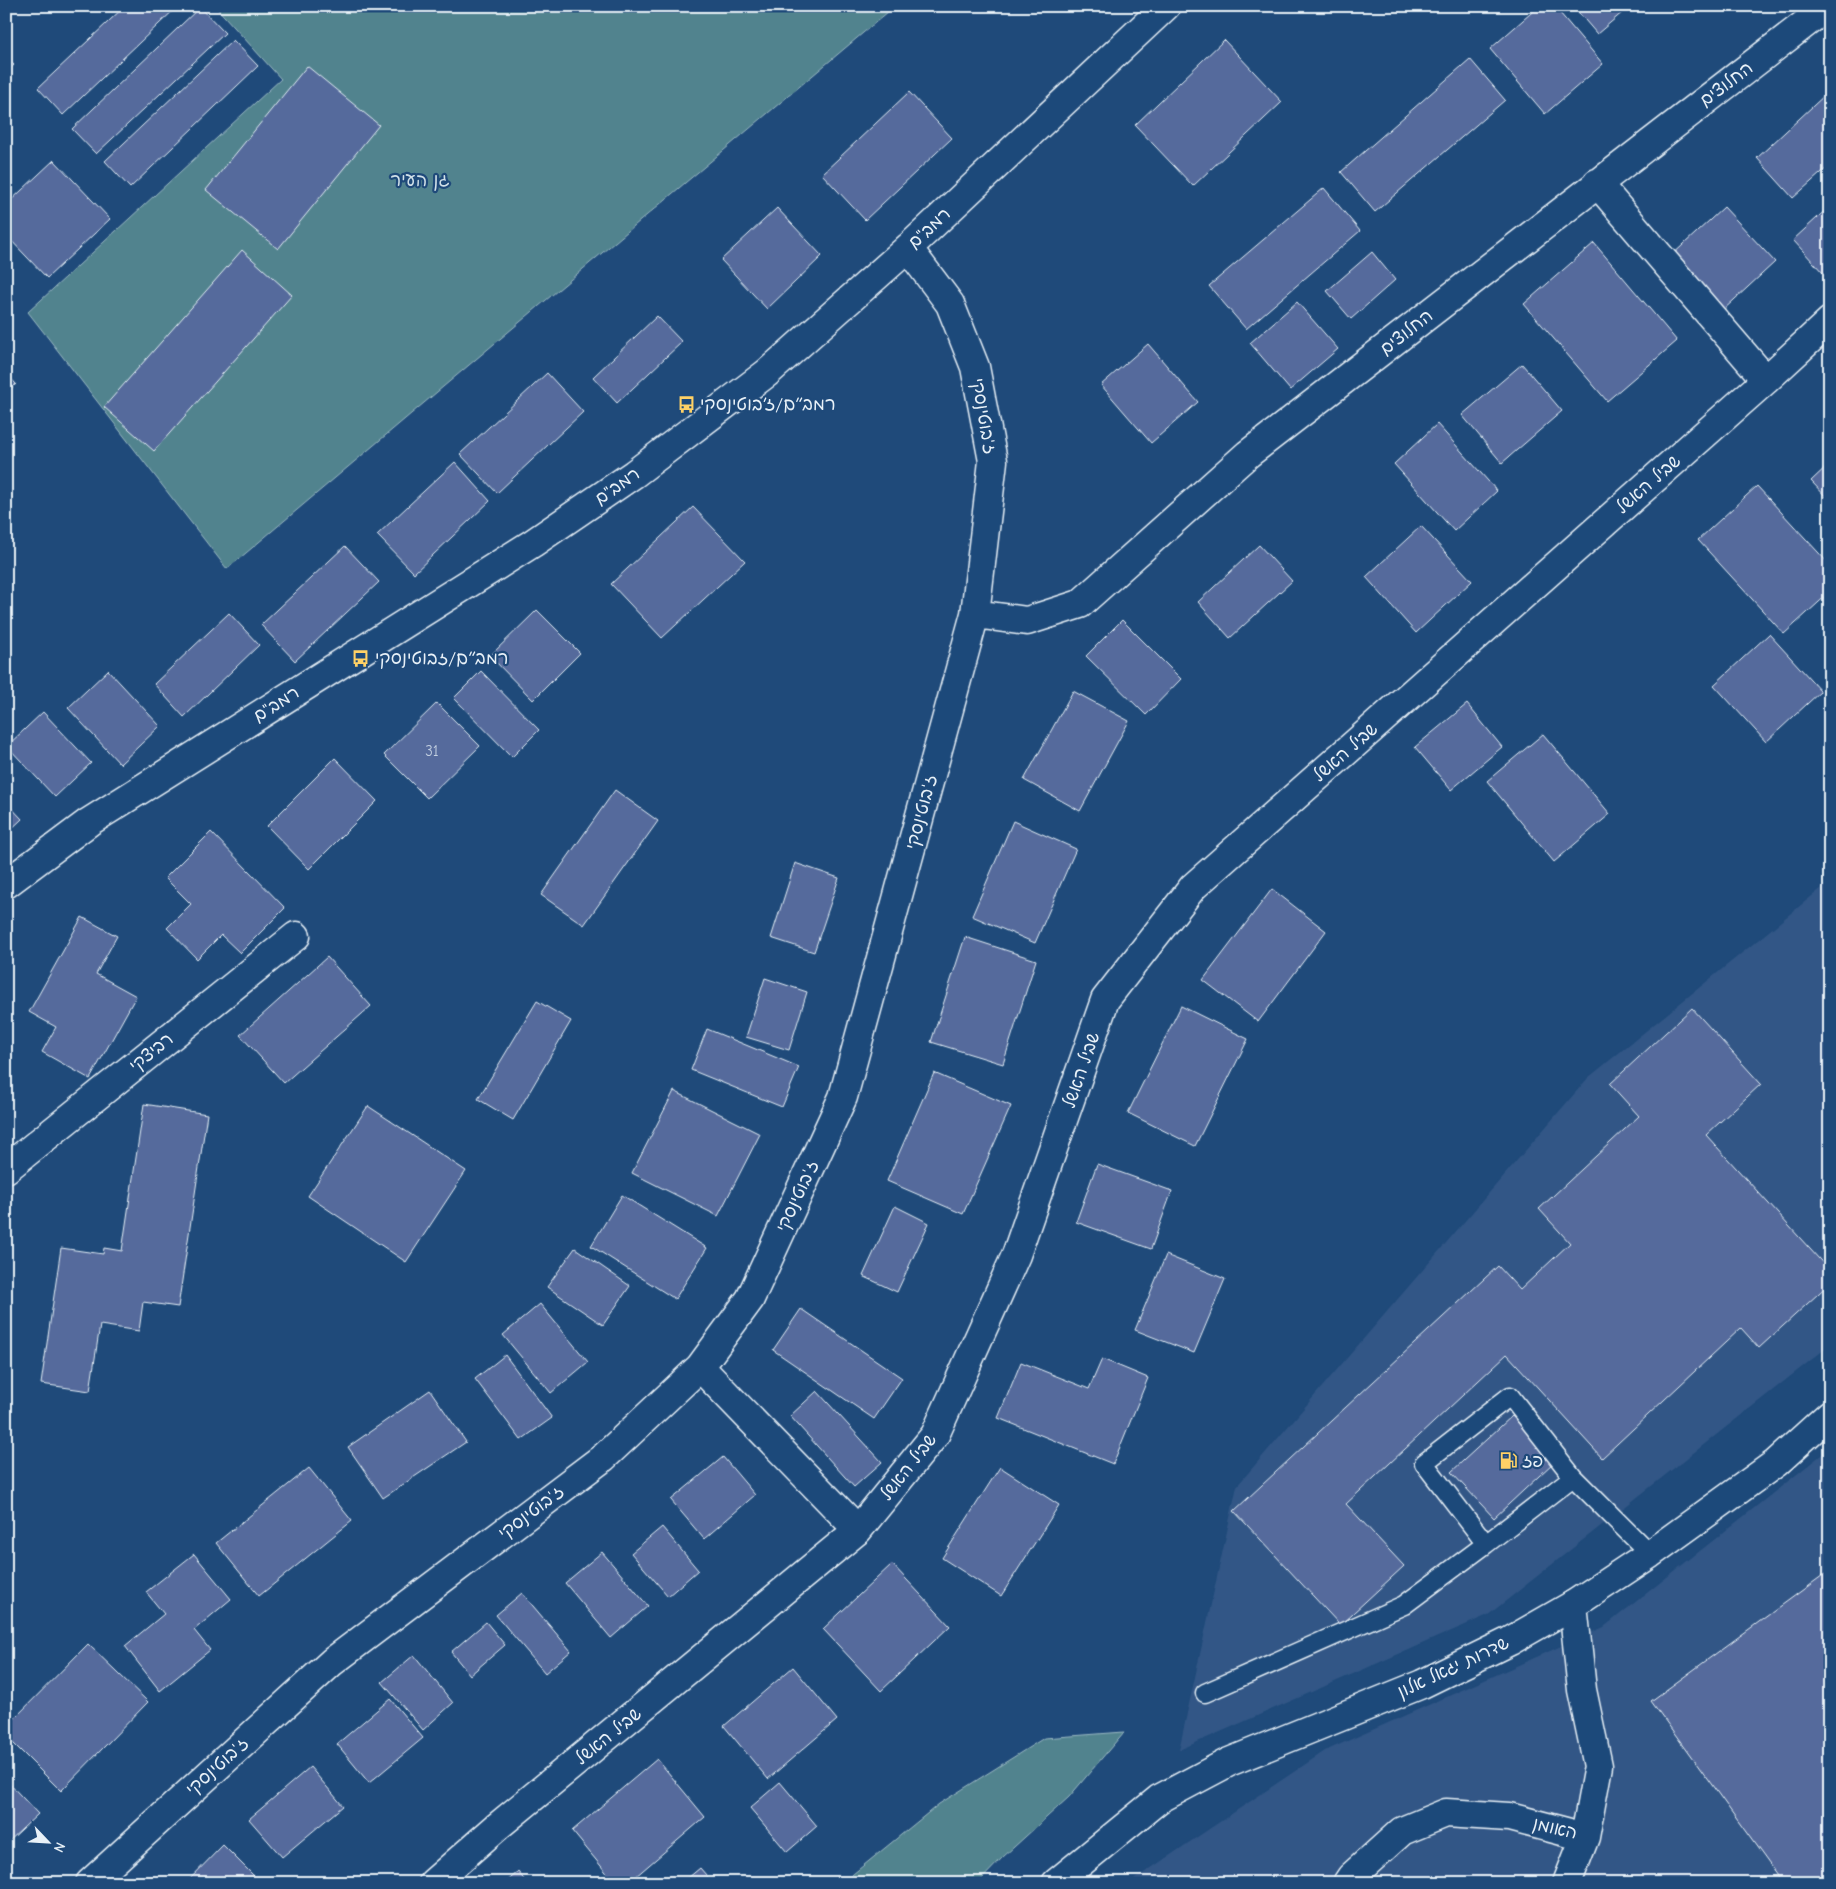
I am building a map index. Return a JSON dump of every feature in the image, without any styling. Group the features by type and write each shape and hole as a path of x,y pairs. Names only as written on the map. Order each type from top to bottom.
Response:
{"street":[{"name":"רמב\"ם","path":"6,884 89,822 533,543 634,474 767,373 908,248 1166,6"},
{"name":"החלוצים","path":"975,614 1027,621 1080,604 1248,454 1828,6"},
{"path":"1597,183 1766,380"},
{"name":"ז'בוטינסקי","path":"90,1883 332,1662 604,1457 700,1367 750,1299 843,1097 975,614 993,461 975,366 950,304 908,248"},
{"name":"שביל האשל","path":"432,1883 498,1826 858,1530 935,1435 1016,1255 1105,1000 1193,887 1766,380 1830,321"},
{"name":"רביצקי","path":"6,1169 296,936"},
{"path":"700,1367 858,1530"},
{"name":"שדרות יגאל אלון","path":"1056,1883 1159,1799 1229,1762 1422,1684 1510,1641 1573,1606 1650,1554 1776,1463 1830,1414"},
{"name":"האומן","path":"1347,1883 1351,1877 1402,1831 1446,1813 1509,1817 1585,1837 1598,1766 1582,1690 1573,1606"},
{"path":"1567,1883 1585,1837"}],"lane":[{"path":"1486,1544 1424,1464 1510,1396 1573,1477 1650,1554"},
{"path":"1204,1693 1404,1605 1573,1477"}],"shaded area":[{"path":"1830,880 1830,1345 1488,1615 1179,1750 1237,1486 1588,1078"},
{"path":"1830,1448 1830,1883 1129,1883 1325,1751 1604,1627"}],"green space":[{"name":"גן העיר","path":"215,6 895,6 227,569 28,312 281,79"},
{"path":"1124,1732 1069,1797 1003,1857 978,1883 842,1883 939,1804 1044,1738"}],"building":[{"path":"125,6 178,6 63,115 38,88"},
{"path":"1539,6 1554,6 1603,64 1545,114 1490,49"},
{"path":"1573,6 1630,6 1597,34"},
{"path":"200,7 225,33 96,154 72,129"},
{"path":"233,40 258,66 130,188 105,161"},
{"path":"1224,40 1282,102 1193,186 1135,125"},
{"path":"6,57 14,65 6,73"},
{"path":"1470,59 1505,100 1375,212 1341,172"},
{"path":"307,66 379,125 278,249 206,190"},
{"path":"909,92 952,138 865,220 822,174"},
{"path":"1827,93 1830,97 1830,165 1793,198 1757,158"},
{"path":"54,160 110,219 47,278 6,235 6,205"},
{"path":"1324,188 1360,231 1246,329 1209,286"},
{"path":"1830,206 1830,270 1824,274 1793,240"},
{"path":"1724,207 1775,262 1721,312 1670,257"},
{"path":"777,208 822,256 767,309 721,260"},
{"path":"1594,243 1677,341 1607,401 1524,304"},
{"path":"242,250 292,295 154,451 104,407"},
{"path":"1372,252 1395,280 1351,319 1327,291"},
{"path":"1297,302 1338,349 1290,390 1250,343"},
{"path":"657,316 682,342 617,403 593,377"},
{"path":"1148,344 1198,402 1151,443 1101,385"},
{"path":"1522,364 1562,411 1502,463 1462,415"},
{"path":"6,373 16,384 6,393"},
{"path":"547,373 583,412 497,493 460,454"},
{"path":"1437,424 1497,491 1454,531 1394,464"},
{"path":"455,462 490,501 414,573 377,535"},
{"path":"1830,463 1830,501 1811,481"},
{"path":"1757,486 1830,565 1830,592 1784,634 1698,540"},
{"path":"693,507 745,561 662,638 611,584"},
{"path":"1421,526 1472,581 1416,633 1366,577"},
{"path":"1259,545 1292,581 1230,638 1198,602"},
{"path":"345,546 379,582 295,661 261,625"},
{"path":"537,610 580,653 533,700 490,656"},
{"path":"229,613 259,645 184,717 154,684"},
{"path":"1122,620 1181,679 1146,715 1086,656"},
{"path":"1769,634 1821,691 1766,742 1714,685"},
{"path":"108,670 160,726 120,764 68,708"},
{"path":"481,671 539,730 512,757 454,698"},
{"path":"1073,691 1129,721 1080,811 1024,780"},
{"path":"437,703 480,746 427,798 384,755"},
{"path":"1467,704 1502,747 1451,790 1415,747"},
{"path":"43,712 91,763 55,797 7,746"},
{"path":"1543,734 1610,814 1554,862 1487,781"},
{"path":"335,758 377,801 309,869 267,826"},
{"path":"615,790 658,821 584,925 541,895"},
{"path":"6,802 22,819 6,834"},
{"path":"1013,821 1076,849 1035,943 972,916"},
{"path":"211,832 285,908 240,953 221,935 197,959 167,928 191,904 165,878"},
{"path":"795,863 839,878 814,952 771,938"},
{"path":"1272,889 1326,931 1258,1022 1203,980"},
{"path":"82,917 117,936 96,974 136,996 90,1079 42,1052 56,1027 29,1012"},
{"path":"965,937 1036,960 1003,1064 931,1042"},
{"path":"327,957 371,1006 284,1083 240,1035"},
{"path":"765,978 807,992 789,1050 746,1037"},
{"path":"537,1001 571,1021 513,1120 478,1099"},
{"path":"1181,1006 1248,1039 1195,1146 1128,1113"},
{"path":"1692,1008 1761,1084 1706,1135 1830,1271 1830,1283 1759,1348 1741,1328 1602,1458 1507,1354 1346,1504 1404,1566 1340,1625 1234,1511 1498,1266 1520,1290 1570,1243 1539,1209 1639,1116 1610,1084"},
{"path":"707,1029 799,1067 782,1107 691,1070"},
{"path":"934,1073 1011,1106 963,1214 887,1181"},
{"path":"674,1091 760,1134 718,1216 632,1173"},
{"path":"144,1104 207,1114 178,1307 143,1302 139,1331 100,1325 90,1391 41,1384 61,1248 103,1254 104,1248 122,1251"},
{"path":"368,1106 466,1171 406,1262 308,1196"},
{"path":"1097,1164 1172,1191 1151,1249 1076,1222"},
{"path":"622,1195 707,1248 675,1299 591,1246"},
{"path":"895,1206 929,1223 897,1292 863,1276"},
{"path":"575,1248 630,1286 603,1325 547,1287"},
{"path":"1166,1255 1225,1279 1194,1353 1135,1330"},
{"path":"540,1304 588,1362 551,1393 503,1335"},
{"path":"801,1309 902,1378 874,1419 773,1350"},
{"path":"505,1355 552,1418 521,1440 475,1379"},
{"path":"1102,1359 1148,1378 1113,1464 998,1418 1021,1362 1089,1389"},
{"path":"430,1390 466,1442 383,1498 348,1447"},
{"path":"817,1391 882,1462 854,1487 790,1416"},
{"path":"1512,1416 1554,1462 1494,1518 1451,1472"},
{"path":"723,1457 755,1495 704,1539 671,1500"},
{"path":"1000,1467 1059,1505 1001,1596 942,1558"},
{"path":"309,1468 352,1521 259,1596 216,1543"},
{"path":"662,1527 698,1570 668,1596 631,1553"},
{"path":"602,1552 648,1606 611,1638 565,1583"},
{"path":"194,1554 231,1599 194,1630 210,1650 160,1691 125,1646 164,1614 146,1592"},
{"path":"892,1564 950,1626 881,1691 823,1629"},
{"path":"1830,1570 1830,1881 1827,1883 1783,1883 1651,1701"},
{"path":"522,1593 571,1651 545,1673 496,1615"},
{"path":"486,1622 505,1645 470,1675 451,1652"},
{"path":"88,1644 148,1702 61,1791 6,1736 6,1727"},
{"path":"414,1655 453,1703 423,1730 382,1682"},
{"path":"793,1667 837,1720 768,1779 724,1726"},
{"path":"390,1699 423,1738 369,1783 337,1744"},
{"path":"657,1759 705,1817 628,1883 615,1883 572,1831"},
{"path":"310,1767 343,1806 282,1857 249,1819"},
{"path":"6,1780 38,1814 6,1844"},
{"path":"780,1782 817,1826 787,1852 750,1808"},
{"path":"223,1845 261,1883 186,1883"},
{"path":"700,1868 713,1883 682,1883"},
{"path":"518,1872 527,1883 505,1883"}],"place":[{"name":"רמב״ם/ז׳בוטינסקי","path":"686,404"},
{"name":"רמב״ם/זבוטינסקי","path":"361,658"},
{"name":"פז","path":"1508,1461"}]}
